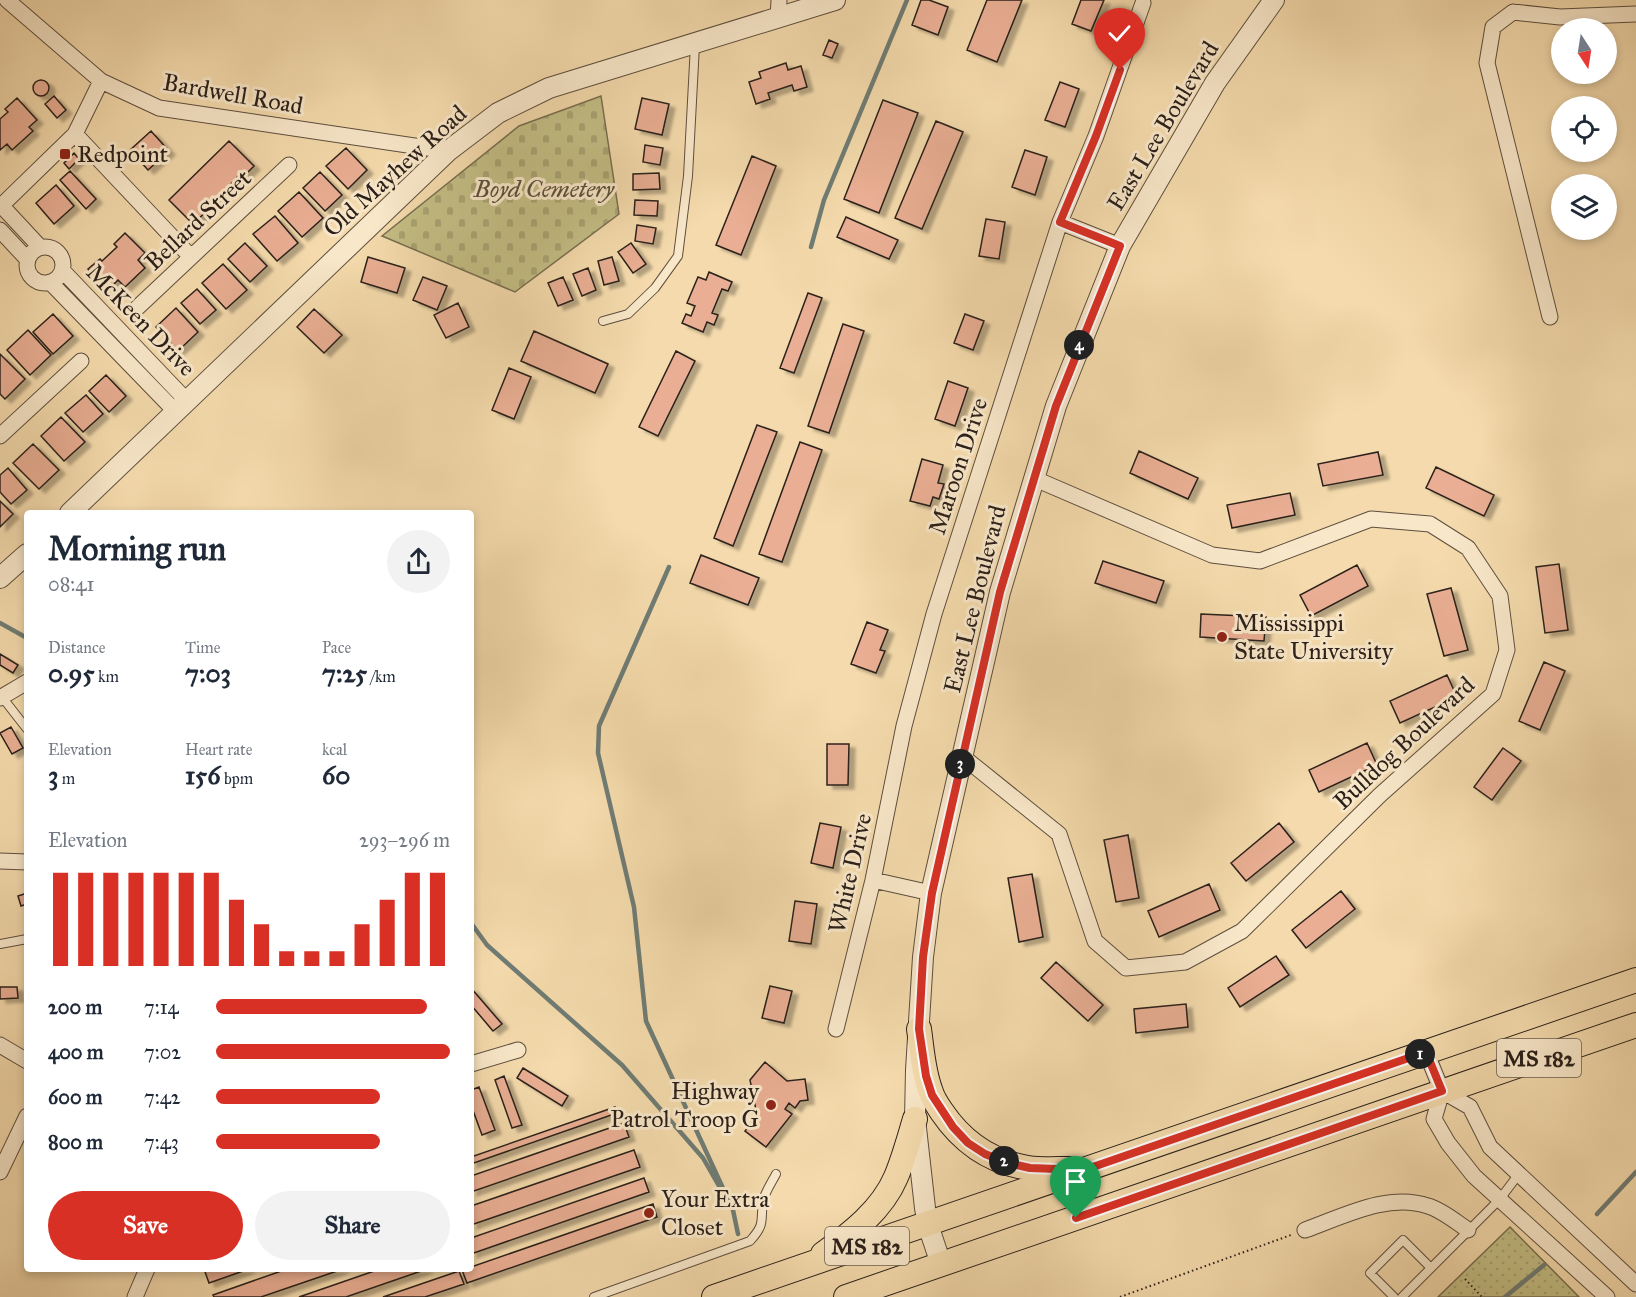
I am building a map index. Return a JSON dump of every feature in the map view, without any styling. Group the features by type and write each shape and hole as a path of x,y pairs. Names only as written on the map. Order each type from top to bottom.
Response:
{"main road":[{"name":"MS 182","path":"714,1297 1636,980"},
{"name":"MS 182","path":"846,1297 1636,1025"},
{"path":"919,1029 926,1076 932,1095 953,1127 968,1143 985,1154 1008,1163 1030,1168 1084,1170"},
{"path":"806,1267 862,1223 882,1202 895,1179 915,1119"}],"street":[{"name":"Bardwell Road","path":"7,0 101,81 159,108 448,151"},
{"name":"Old Mayhew Road","path":"73,510 448,151 498,113 549,88 695,44 779,9 835,0"},
{"name":"East Lee Boulevard","path":"941,1264 928,1225 915,1119 923,957 932,893 1000,592 1056,406 1120,246 1215,83 1274,0"},
{"name":"Maroon Drive","path":"904,726 934,614 1060,222 1096,136 1143,3"},
{"path":"1550,317 1487,63 1493,27 1510,6 1560,17 1636,14"},
{"path":"1,206 75,134 101,81"},
{"path":"75,134 191,257"},
{"name":"Bellard Street","path":"138,307 289,165"},
{"name":"McKeen Drive","path":"0,230 27,259 30,275 39,282 50,282 62,270 62,260 56,250 40,247 1,206"},
{"path":"1060,222 1120,246"},
{"path":"27,259 40,247"},
{"name":"McKeen Drive","path":"62,270 182,406"},
{"name":"McKeen Drive","path":"50,282 182,406"},
{"path":"0,436 81,360"},
{"name":"Bulldog Boulevard","path":"962,756 1059,834 1095,940 1126,968 1185,962 1242,931 1380,795 1493,694 1507,650 1500,596 1468,548 1430,524 1371,519 1260,561 1212,555 1033,478"},
{"path":"0,578 24,557"},
{"path":"1,697 24,684"},
{"name":"White Drive","path":"836,1029 873,880 904,726"},
{"path":"0,861 24,862"},
{"path":"873,880 932,893"},
{"path":"0,1045 24,1059"},
{"path":"474,1063 518,1050"},
{"path":"1426,1052 1442,1091 1470,1107 1490,1147 1636,1284"},
{"path":"1442,1091 1434,1119 1448,1143 1474,1176 1607,1297"},
{"path":"0,1172 24,1122"},
{"path":"1305,1230 1379,1205 1405,1201 1429,1206 1468,1230"},
{"path":"135,1297 146,1272"}],"lane":[{"path":"603,321 628,314 655,288 678,256 688,176 695,44"},
{"path":"1,697 24,725"},
{"path":"0,944 24,940"},
{"path":"594,1297 750,1241 760,1230 764,1215 763,1200 776,1174"},
{"path":"1402,1297 1500,1199 1518,1175"},
{"path":"1394,1297 1370,1274 1403,1240 1431,1268"}],"path":[{"path":"1120,1297 1305,1230"},
{"path":"1465,1279 1482,1297"}],"green space":[{"name":"Boyd Cemetery","path":"601,96 619,214 515,292 382,236 519,126"},
{"path":"1510,1227 1579,1297 1438,1297"}],"building":[{"path":"921,0 929,0 948,7 938,35 912,25"},
{"path":"987,0 1022,0 997,62 967,50"},
{"path":"1081,0 1104,0 1091,31 1072,24"},
{"path":"829,40 838,44 832,58 823,55"},
{"path":"786,63 788,70 801,66 807,87 794,91 792,85 768,93 770,99 756,104 749,82 761,78 759,72"},
{"path":"38,80 44,80 49,88 47,94 38,96 33,91 33,85"},
{"path":"1060,82 1079,89 1065,127 1045,120"},
{"path":"54,96 66,110 57,118 45,104"},
{"path":"17,98 37,120 29,127 33,131 12,150 7,144 0,150 0,119 8,112 5,109"},
{"path":"642,98 669,104 662,135 635,129"},
{"path":"883,100 918,113 879,213 844,199"},
{"path":"936,121 963,132 922,229 895,218"},
{"path":"151,131 169,151 148,170 130,150"},
{"path":"229,141 254,166 242,178 239,175 231,184 233,186 193,224 169,200"},
{"path":"645,145 663,148 660,165 643,162"},
{"path":"346,148 367,170 348,189 326,166"},
{"path":"1025,150 1047,157 1035,195 1012,187"},
{"path":"74,153 79,159 69,169 64,163"},
{"path":"752,156 776,166 741,255 716,245"},
{"path":"70,171 96,199 86,209 60,180"},
{"path":"320,172 342,195 325,211 303,188"},
{"path":"659,173 660,189 633,190 633,174"},
{"path":"56,185 74,206 54,224 36,203"},
{"path":"299,192 323,218 302,237 278,211"},
{"path":"635,200 658,201 657,216 634,215"},
{"path":"275,216 298,243 277,261 253,234"},
{"path":"846,217 898,240 889,259 837,237"},
{"path":"986,219 1005,222 999,259 979,256"},
{"path":"637,225 656,228 653,244 635,241"},
{"path":"125,233 145,253 138,260 145,268 125,287 118,280 108,290 88,269 100,259 102,261 117,247 114,244"},
{"path":"245,243 267,266 250,282 228,259"},
{"path":"631,243 646,264 633,273 618,252"},
{"path":"368,257 405,268 397,293 361,282"},
{"path":"612,257 619,281 604,285 598,261"},
{"path":"223,264 247,290 226,309 202,283"},
{"path":"588,268 596,290 582,296 573,274"},
{"path":"709,272 732,282 728,291 722,289 712,313 718,315 714,325 707,322 703,332 682,323 686,314 691,316 695,306 687,303 698,277 706,280"},
{"path":"423,277 447,286 437,310 413,300"},
{"path":"563,277 573,300 558,306 548,283"},
{"path":"197,289 216,310 200,324 181,303"},
{"path":"808,293 822,298 794,373 780,368"},
{"path":"458,303 469,327 446,338 434,315"},
{"path":"176,308 198,332 178,351 156,327"},
{"path":"314,309 342,335 324,353 297,327"},
{"path":"53,314 73,336 53,354 33,332"},
{"path":"965,314 984,321 973,350 954,343"},
{"path":"843,324 864,331 829,433 808,426"},
{"path":"28,330 51,355 30,375 7,350"},
{"path":"534,331 608,364 595,393 521,361"},
{"path":"676,351 695,361 658,436 639,427"},
{"path":"0,354 25,379 5,399 0,394"},
{"path":"509,368 531,377 514,419 492,410"},
{"path":"106,375 126,396 109,412 89,391"},
{"path":"948,381 968,388 955,426 935,419"},
{"path":"86,395 103,414 83,432 65,413"},
{"path":"61,417 85,442 64,461 41,436"},
{"path":"757,425 777,432 733,546 714,538"},
{"path":"800,442 822,450 782,562 759,554"},
{"path":"33,444 59,470 39,489 13,463"},
{"path":"1139,451 1198,478 1188,499 1130,473"},
{"path":"1378,452 1383,475 1323,486 1318,464"},
{"path":"922,459 943,465 938,483 944,484 939,499 933,497 930,506 910,501"},
{"path":"1436,467 1494,495 1484,516 1426,488"},
{"path":"8,468 27,490 11,504 0,492 0,475"},
{"path":"1290,493 1295,515 1232,528 1227,505"},
{"path":"0,501 13,514 0,527"},
{"path":"701,555 759,578 748,605 690,583"},
{"path":"1103,561 1164,581 1156,603 1095,583"},
{"path":"1559,564 1568,630 1545,633 1536,567"},
{"path":"1357,565 1368,586 1311,616 1300,595"},
{"path":"1451,588 1468,650 1444,656 1427,594"},
{"path":"1201,614 1266,617 1264,641 1200,637"},
{"path":"867,622 888,630 880,650 885,651 876,673 851,664"},
{"path":"0,654 18,665 13,673 0,665"},
{"path":"1544,662 1565,671 1540,730 1519,721"},
{"path":"1447,675 1457,697 1400,723 1390,701"},
{"path":"11,727 23,748 12,754 0,733"},
{"path":"1367,743 1377,765 1319,792 1309,770"},
{"path":"827,744 849,744 848,785 827,785"},
{"path":"1503,748 1521,761 1492,800 1474,787"},
{"path":"820,823 841,827 833,868 811,863"},
{"path":"1279,823 1294,842 1246,881 1231,863"},
{"path":"1128,835 1139,898 1116,902 1104,840"},
{"path":"1032,874 1043,937 1019,942 1008,878"},
{"path":"1209,884 1220,910 1159,937 1148,911"},
{"path":"1341,891 1355,909 1306,948 1292,930"},
{"path":"24,894 24,905 21,906 18,896"},
{"path":"795,901 817,904 811,944 789,941"},
{"path":"1276,956 1289,975 1240,1007 1228,988"},
{"path":"1056,962 1103,1005 1088,1021 1041,978"},
{"path":"770,986 792,991 784,1023 762,1018"},
{"path":"0,987 17,987 18,998 0,999"},
{"path":"474,991 502,1024 493,1031 474,1009"},
{"path":"1186,1004 1188,1027 1136,1033 1134,1009"},
{"name":"Highway Patrol Troop G","path":"765,1062 787,1081 805,1079 808,1100 800,1101 795,1108 789,1103 785,1109 792,1114 766,1147 745,1131 759,1113 756,1110 750,1080"},
{"path":"523,1068 568,1096 562,1106 517,1078"},
{"path":"504,1076 522,1125 512,1128 495,1080"},
{"path":"479,1087 495,1130 482,1135 474,1113 474,1089"},
{"path":"615,1107 617,1113 474,1163 474,1156"},
{"path":"624,1123 629,1137 474,1191 474,1175"},
{"path":"634,1150 640,1167 474,1224 474,1205"},
{"path":"644,1178 649,1192 474,1253 474,1237"},
{"path":"653,1204 657,1217 467,1283 463,1272 474,1272 474,1266"},
{"path":"205,1272 240,1272 209,1283"},
{"path":"278,1272 334,1272 261,1297 214,1297 213,1295"},
{"path":"371,1272 418,1272 346,1297 299,1297"},
{"path":"456,1272 459,1272 464,1284 425,1297 383,1297"}],"waterway":[{"path":"811,247 824,200 907,0"},
{"path":"669,567 599,726 598,753 634,907 646,1021 733,1210 738,1234"},
{"path":"0,623 24,636"},
{"path":"474,927 487,945 622,1065 703,1158 719,1186"},
{"path":"1597,1214 1636,1172"},
{"path":"1505,1297 1544,1265"}],"place":[{"name":"Redpoint","path":"65,154"},
{"name":"Mississippi State University","path":"1222,637"},
{"name":"Highway Patrol Troop G","path":"771,1105"},
{"name":"Your Extra Closet","path":"649,1213"}],"route":[{"path":"1076,1218 1442,1091 1426,1052 1084,1170 1030,1168 985,1154 968,1143 953,1127 932,1095 926,1076 919,1029 923,957 932,893 1000,592 1056,406 1120,246 1060,222 1096,136 1120,70"}]}
